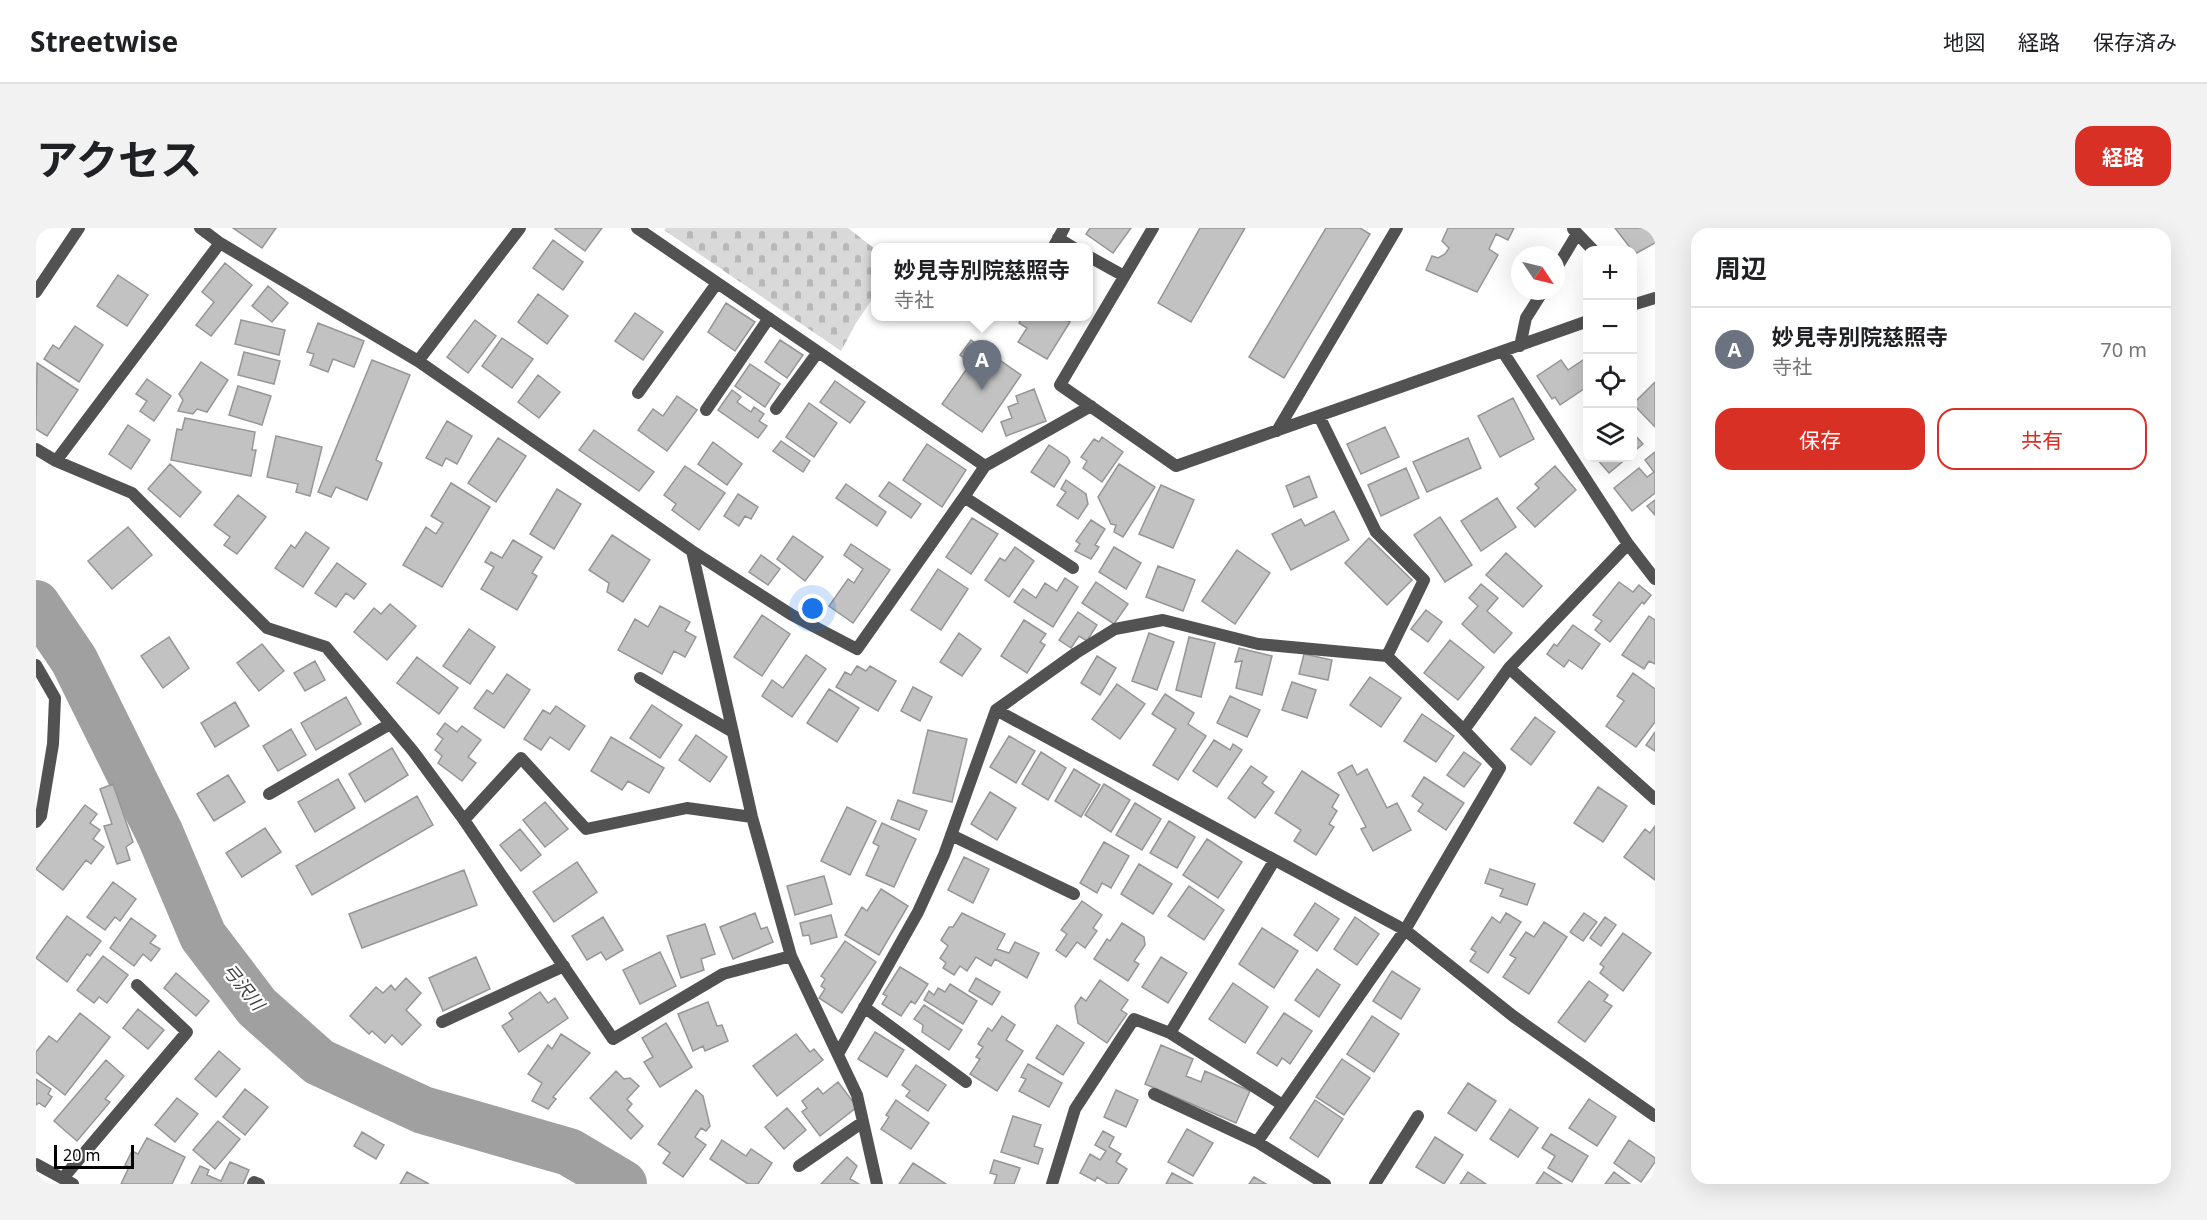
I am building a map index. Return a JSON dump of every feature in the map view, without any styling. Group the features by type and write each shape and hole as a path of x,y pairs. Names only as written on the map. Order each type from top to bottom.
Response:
{"street":[{"path":"36,292 79,228"},
{"path":"200,228 220,243 418,361 692,551 792,615 857,649 985,466 1091,406"},
{"path":"418,361 520,228"},
{"path":"637,228 985,466"},
{"path":"1153,228 1060,384 1176,466 1583,322"},
{"path":"1277,431 1396,228"},
{"path":"1565,250 1574,231 1589,246"},
{"path":"56,461 220,243"},
{"path":"1093,258 1124,276"},
{"path":"638,393 717,283"},
{"path":"1520,346 1526,318 1537,300"},
{"path":"706,410 769,318"},
{"path":"776,409 818,352"},
{"path":"1503,352 1628,544 1655,579"},
{"path":"1319,416 1376,532 1424,580 1387,656"},
{"path":"36,448 56,461 132,492 267,628 326,648 413,751 464,820 613,1039 723,974 791,956"},
{"path":"964,497 1073,568"},
{"path":"1464,730 1509,668 1628,544"},
{"path":"692,551 752,817 791,956 857,1095 877,1184"},
{"path":"838,1054 918,912 944,855 996,710 1076,653 1115,629 1163,620 1258,644 1387,656 1500,768 1405,930 1281,1104 1257,1142"},
{"path":"36,665 55,698 53,744 41,816 36,822"},
{"path":"1509,668 1655,799"},
{"path":"640,678 733,732"},
{"path":"996,710 1405,930 1513,1016 1655,1116"},
{"path":"269,794 390,724"},
{"path":"464,820 521,758 586,830 687,808 752,817"},
{"path":"951,835 1074,894"},
{"path":"1170,1033 1274,861"},
{"path":"442,1022 564,966"},
{"path":"36,1164 68,1181 187,1032 137,985"},
{"path":"864,1007 966,1082"},
{"path":"1052,1184 1075,1109 1134,1019 1170,1033 1281,1104"},
{"path":"1154,1094 1257,1142 1325,1184"},
{"path":"1376,1184 1418,1116"},
{"path":"800,1166 863,1122"},
{"path":"253,1184 254,1182 259,1184"}],"green space":[{"path":"666,228 848,228 871,246 871,301 841,351 664,230"}],"building":[{"path":"233,228 276,228 262,248"},
{"path":"556,228 602,228 585,251"},
{"path":"1090,228 1131,228 1113,253 1086,234"},
{"path":"1200,228 1245,228 1191,322 1158,303"},
{"path":"1326,228 1360,228 1370,234 1284,378 1249,357"},
{"path":"1448,228 1514,228 1508,240 1496,234 1489,249 1498,255 1477,292 1426,270 1432,256 1438,258 1449,248 1442,241"},
{"path":"1615,228 1655,228 1655,243 1637,253 1637,246 1629,246"},
{"path":"553,240 583,262 563,290 533,268"},
{"path":"225,263 252,285 211,336 196,325 214,302 202,292"},
{"path":"118,275 148,295 127,326 97,306"},
{"path":"268,286 288,303 272,322 252,306"},
{"path":"538,294 568,316 547,344 518,322"},
{"path":"726,303 755,322 735,351 708,332"},
{"path":"635,313 663,332 643,360 615,341"},
{"path":"241,320 285,330 279,355 235,344"},
{"path":"475,320 496,336 468,373 447,357"},
{"path":"1020,321 1070,322 1047,359 1018,342 1027,328 1019,323"},
{"path":"318,323 364,341 354,367 333,359 328,372 310,365 314,354 307,352"},
{"path":"75,326 103,345 79,382 44,359 53,345 59,349"},
{"path":"502,338 533,359 512,388 482,366"},
{"path":"780,340 803,355 787,378 765,362"},
{"path":"971,340 1021,375 982,432 942,404 971,363 960,355"},
{"path":"244,352 280,361 274,384 238,375"},
{"path":"372,360 410,375 376,460 382,463 367,500 336,487 331,497 318,492"},
{"path":"1561,360 1568,370 1583,360 1583,389 1560,405 1555,397 1552,399 1537,376"},
{"path":"201,362 228,380 207,412 197,409 193,414 178,411 183,400 179,394"},
{"path":"37,363 78,390 47,436 36,429"},
{"path":"750,364 780,384 765,407 735,386"},
{"path":"538,375 560,392 539,418 518,402"},
{"path":"147,379 171,396 154,421 140,411 147,401 136,394"},
{"path":"835,381 865,402 850,423 820,402"},
{"path":"1655,382 1655,427 1637,408 1637,400"},
{"path":"238,386 271,396 262,425 229,415"},
{"path":"1034,389 1046,421 1006,436 1001,422 1012,418 1008,407 1018,403 1016,396"},
{"path":"732,390 741,397 737,402 751,412 754,407 764,414 759,421 767,426 758,438 718,410"},
{"path":"677,396 697,410 667,451 638,430 653,409 663,416"},
{"path":"1513,398 1534,439 1500,457 1478,416"},
{"path":"809,403 837,423 814,457 786,437"},
{"path":"185,418 255,432 252,450 256,450 251,476 171,460 177,429 182,430"},
{"path":"447,421 472,436 457,464 446,458 442,466 426,458"},
{"path":"128,425 150,440 131,469 109,454"},
{"path":"1385,427 1399,457 1361,474 1347,444"},
{"path":"594,430 654,472 639,491 579,450"},
{"path":"276,436 322,447 310,496 296,492 298,484 267,477"},
{"path":"1102,437 1123,452 1102,482 1083,468 1087,461 1081,457 1094,439 1099,442"},
{"path":"1637,437 1643,444 1637,449"},
{"path":"498,438 526,456 496,502 468,483"},
{"path":"1468,438 1481,468 1427,492 1413,462"},
{"path":"781,441 810,461 803,472 773,451"},
{"path":"713,442 742,464 727,485 698,464"},
{"path":"927,444 966,470 942,507 903,480"},
{"path":"1049,445 1067,457 1070,462 1054,487 1031,472"},
{"path":"1655,452 1655,493 1632,511 1614,488 1639,468 1647,477 1654,472 1645,460"},
{"path":"1599,462 1622,462 1609,473"},
{"path":"170,464 201,492 180,517 148,489"},
{"path":"1119,464 1155,487 1123,537 1114,532 1116,525 1111,524 1098,497"},
{"path":"685,466 725,493 699,530 672,510 676,504 664,495"},
{"path":"1555,466 1576,490 1535,527 1517,508 1539,488 1535,484"},
{"path":"1406,468 1419,498 1381,516 1368,485"},
{"path":"1309,476 1317,497 1294,507 1286,486"},
{"path":"1066,480 1086,494 1088,504 1078,519 1057,505 1066,492 1061,489"},
{"path":"889,482 921,504 911,518 879,496"},
{"path":"451,483 490,507 442,587 403,565 426,527 436,534 443,523 431,516"},
{"path":"846,484 886,512 877,526 836,498"},
{"path":"1161,485 1194,500 1173,548 1139,534"},
{"path":"557,489 581,504 554,549 530,534"},
{"path":"738,494 758,507 751,519 745,516 739,526 724,516"},
{"path":"238,495 266,517 237,554 224,545 230,537 214,525"},
{"path":"1497,498 1516,527 1481,551 1461,521"},
{"path":"1655,500 1655,515 1647,506"},
{"path":"1334,511 1349,540 1291,570 1272,534 1301,519 1305,526"},
{"path":"1440,517 1472,565 1445,582 1414,535"},
{"path":"972,518 998,534 971,574 946,557"},
{"path":"1091,520 1105,529 1095,545 1099,547 1091,559 1075,551 1080,544 1076,541"},
{"path":"128,527 152,555 112,589 88,561"},
{"path":"306,532 329,548 303,587 275,568 291,545 295,548"},
{"path":"612,535 650,560 623,602 607,592 609,583 589,570"},
{"path":"793,536 823,557 805,581 777,559"},
{"path":"1369,538 1412,580 1387,605 1345,563"},
{"path":"513,540 542,557 532,573 537,576 517,610 481,589 494,567 485,562 491,552 502,558"},
{"path":"851,544 890,570 853,623 829,606 848,579 854,583 863,569 844,555"},
{"path":"1015,547 1034,561 1009,597 985,580 1000,558 1005,561"},
{"path":"1114,547 1141,563 1126,589 1099,572"},
{"path":"1237,550 1270,573 1235,624 1202,601"},
{"path":"1506,553 1542,586 1523,607 1486,575"},
{"path":"761,555 780,569 768,585 749,572"},
{"path":"337,563 366,584 354,599 346,593 336,607 315,593"},
{"path":"1158,566 1195,580 1183,611 1146,597"},
{"path":"938,569 968,589 941,630 911,610"},
{"path":"1065,578 1078,587 1053,627 1014,602 1023,589 1036,598 1045,583 1057,591"},
{"path":"1096,582 1128,604 1114,624 1082,603"},
{"path":"1619,582 1633,592 1639,585 1651,595 1644,604 1642,602 1610,642 1595,630 1602,621 1593,615"},
{"path":"1481,584 1498,598 1487,611 1512,633 1494,653 1462,624 1478,606 1469,598"},
{"path":"390,604 416,626 387,660 354,632 374,608 381,614"},
{"path":"660,606 690,622 685,631 696,637 685,657 674,651 662,674 618,650 635,619 648,627"},
{"path":"1426,610 1442,622 1428,642 1411,629"},
{"path":"1078,612 1097,625 1087,641 1079,636 1071,648 1059,640"},
{"path":"762,615 790,634 762,676 734,657"},
{"path":"1649,616 1655,620 1655,664 1649,661 1644,669 1622,655"},
{"path":"1024,620 1046,634 1040,642 1045,645 1027,673 1001,656"},
{"path":"1573,625 1600,644 1582,669 1569,660 1564,667 1547,654 1554,644 1557,646"},
{"path":"469,629 495,647 470,684 443,666"},
{"path":"959,633 981,649 962,676 940,662"},
{"path":"1149,633 1174,642 1157,690 1132,681"},
{"path":"169,637 189,668 163,688 141,656"},
{"path":"1189,637 1215,643 1201,697 1176,690"},
{"path":"1450,640 1484,667 1458,700 1424,673"},
{"path":"262,644 284,671 259,691 237,663"},
{"path":"1239,648 1272,656 1262,695 1236,688 1242,661 1235,662"},
{"path":"1304,654 1332,660 1328,680 1299,674"},
{"path":"806,655 826,669 792,717 762,696 772,680 783,688"},
{"path":"1097,656 1116,668 1100,695 1081,683"},
{"path":"417,657 458,688 439,714 397,683"},
{"path":"315,661 325,680 305,691 294,673"},
{"path":"857,666 866,671 870,666 896,681 878,711 836,687 845,672 851,675"},
{"path":"1633,673 1655,689 1655,722 1636,747 1606,726 1624,701 1617,696"},
{"path":"507,674 530,690 504,728 474,708 487,690 493,694"},
{"path":"1370,677 1401,698 1381,727 1350,705"},
{"path":"1292,682 1316,690 1307,718 1282,710"},
{"path":"1117,684 1145,704 1120,739 1092,719"},
{"path":"913,687 932,697 920,721 901,711"},
{"path":"829,689 859,708 837,742 807,723"},
{"path":"1165,694 1194,713 1188,724 1206,736 1178,780 1153,765 1176,729 1152,714"},
{"path":"1230,696 1260,710 1247,737 1217,723"},
{"path":"346,697 361,724 316,750 301,723"},
{"path":"235,702 249,726 215,747 201,723"},
{"path":"652,705 682,725 660,758 630,738"},
{"path":"556,706 585,726 569,750 550,737 541,750 524,739 543,710 550,714"},
{"path":"1422,714 1454,736 1436,762 1404,741"},
{"path":"1535,717 1555,732 1531,765 1511,749"},
{"path":"445,723 457,732 462,726 481,740 468,757 476,763 462,781 438,763 442,756 435,750 443,739 437,734"},
{"path":"291,729 306,755 278,771 263,746"},
{"path":"928,730 967,739 952,802 913,793"},
{"path":"1655,732 1655,751 1646,745"},
{"path":"696,735 727,757 710,782 679,760"},
{"path":"1009,736 1035,751 1016,783 990,767"},
{"path":"611,737 664,768 649,793 628,781 622,790 591,771"},
{"path":"1214,740 1230,750 1233,744 1242,750 1217,787 1193,771"},
{"path":"392,748 408,775 365,802 349,774"},
{"path":"1041,752 1066,768 1048,800 1022,784"},
{"path":"1464,752 1481,764 1464,787 1447,775"},
{"path":"1352,765 1357,775 1367,769 1387,808 1397,803 1411,830 1373,851 1361,829 1366,827 1338,773"},
{"path":"1251,766 1267,777 1262,783 1274,792 1255,818 1228,798"},
{"path":"1074,769 1100,785 1081,817 1055,801"},
{"path":"1302,771 1339,795 1332,807 1337,811 1329,824 1334,827 1316,855 1294,841 1301,830 1275,813"},
{"path":"228,775 245,802 214,821 197,794"},
{"path":"1424,777 1464,803 1446,830 1418,811 1423,804 1412,796"},
{"path":"338,779 355,808 315,832 298,802"},
{"path":"113,784 133,842 126,847 130,860 117,864 104,826 112,824 100,789"},
{"path":"1104,784 1130,800 1111,832 1085,815"},
{"path":"1598,787 1627,806 1603,842 1574,823"},
{"path":"990,792 1016,808 997,840 971,824"},
{"path":"417,796 433,825 312,895 296,866"},
{"path":"898,800 927,811 919,830 891,819"},
{"path":"545,802 568,829 545,847 523,820"},
{"path":"1135,803 1161,819 1142,850 1116,835"},
{"path":"85,805 97,814 90,823 100,830 93,839 104,847 91,864 86,860 63,890 36,869"},
{"path":"847,807 876,821 850,875 821,861"},
{"path":"1169,821 1195,837 1177,868 1150,853"},
{"path":"882,823 916,839 894,887 866,875 879,846 873,843"},
{"path":"1655,826 1655,880 1624,857 1645,829 1650,833"},
{"path":"265,828 281,852 242,877 226,853"},
{"path":"520,829 541,855 521,871 500,845"},
{"path":"1207,839 1242,862 1218,898 1183,875"},
{"path":"1104,842 1129,856 1111,888 1102,883 1097,893 1080,883"},
{"path":"964,857 989,869 973,903 948,890"},
{"path":"577,862 597,892 554,922 533,892"},
{"path":"1139,864 1172,884 1153,914 1121,894"},
{"path":"1490,869 1535,884 1527,905 1500,896 1503,889 1485,883"},
{"path":"464,870 477,905 362,948 349,914"},
{"path":"824,876 832,904 795,915 787,886"},
{"path":"113,882 136,899 120,921 115,917 105,930 87,917"},
{"path":"1189,886 1224,910 1204,940 1168,916"},
{"path":"881,889 908,906 879,955 845,935 862,907 867,911"},
{"path":"1082,901 1102,915 1093,928 1097,931 1085,948 1077,942 1066,957 1056,950 1067,934 1061,930"},
{"path":"1315,903 1339,919 1317,951 1294,935"},
{"path":"755,913 761,929 767,927 773,942 733,959 720,927"},
{"path":"962,913 1005,934 997,949 1009,953 1015,942 1039,953 1027,978 995,959 991,966 976,957 967,971 960,966 954,975 943,968 946,963 940,958 948,946 941,940"},
{"path":"1506,913 1521,922 1488,973 1470,961 1476,952 1471,949 1492,917 1500,923"},
{"path":"1584,913 1597,922 1583,941 1570,932"},
{"path":"831,915 837,937 811,944 809,935 803,936 800,923"},
{"path":"67,916 101,941 90,956 87,954 67,982 36,958"},
{"path":"603,917 623,950 606,960 601,952 587,960 572,936"},
{"path":"1355,917 1379,934 1357,965 1334,949"},
{"path":"1605,917 1616,925 1601,946 1590,938"},
{"path":"131,918 156,936 150,943 160,949 151,961 143,954 134,966 110,948"},
{"path":"1544,922 1567,937 1529,994 1503,977 1516,958 1510,955 1526,932 1534,937"},
{"path":"1122,923 1144,937 1145,945 1134,961 1139,964 1128,981 1094,959 1107,939 1110,941"},
{"path":"705,924 715,954 701,959 704,970 681,978 667,936"},
{"path":"1262,928 1298,951 1274,988 1239,964"},
{"path":"1623,933 1651,953 1623,991 1600,973 1604,967 1600,964"},
{"path":"845,941 876,962 842,1013 819,998 825,989 821,986 825,979 821,976"},
{"path":"660,952 676,986 640,1004 623,970"},
{"path":"103,956 128,975 107,1003 99,997 94,1003 77,990"},
{"path":"476,957 490,989 443,1011 429,978"},
{"path":"1161,957 1187,973 1168,1003 1142,987"},
{"path":"900,967 928,984 915,1004 911,1001 901,1016 882,1004 887,996 883,994"},
{"path":"1317,969 1340,985 1319,1017 1295,1000"},
{"path":"1392,971 1420,989 1401,1019 1373,1001"},
{"path":"176,973 209,1001 196,1016 164,988"},
{"path":"406,978 421,993 406,1010 421,1025 402,1045 392,1035 385,1043 372,1031 369,1034 350,1016 376,987 383,993 391,985 395,990"},
{"path":"976,978 1000,992 992,1005 969,991"},
{"path":"1100,980 1128,1000 1121,1010 1127,1014 1107,1043 1078,1023 1075,1006 1081,997 1086,1001"},
{"path":"1589,981 1608,995 1604,1001 1612,1006 1585,1042 1558,1022"},
{"path":"1233,983 1268,1007 1245,1043 1209,1019"},
{"path":"950,984 977,1001 963,1024 924,1000 929,991 934,995 938,988 945,992"},
{"path":"540,992 548,1003 555,998 568,1018 519,1052 502,1026 513,1019 509,1013"},
{"path":"708,1002 717,1026 722,1025 728,1041 705,1051 703,1046 693,1051 678,1014"},
{"path":"924,1005 962,1030 949,1050 922,1032 923,1025 914,1019"},
{"path":"138,1009 164,1030 148,1049 123,1028"},
{"path":"80,1013 110,1037 65,1095 36,1072 36,1052 49,1036 57,1042"},
{"path":"1284,1013 1312,1031 1290,1064 1282,1058 1277,1066 1257,1053"},
{"path":"1002,1016 1015,1025 1006,1040 1023,1051 997,1091 970,1074 980,1059 976,1057 983,1047 978,1044 988,1028 992,1031"},
{"path":"1372,1016 1399,1034 1374,1072 1347,1054"},
{"path":"666,1023 692,1067 660,1087 644,1062 653,1057 642,1038"},
{"path":"1057,1025 1084,1043 1063,1075 1036,1058"},
{"path":"875,1032 904,1050 887,1077 858,1059"},
{"path":"561,1034 590,1053 553,1097 556,1099 548,1109 532,1101 542,1083 528,1074 548,1045 552,1049"},
{"path":"796,1034 810,1052 814,1049 823,1060 777,1096 753,1066"},
{"path":"1161,1045 1193,1059 1186,1076 1201,1082 1205,1071 1250,1091 1236,1123 1145,1084"},
{"path":"219,1051 240,1069 216,1097 195,1079"},
{"path":"1342,1059 1370,1078 1344,1115 1316,1097"},
{"path":"106,1060 124,1076 105,1099 110,1102 77,1141 54,1121"},
{"path":"1028,1064 1062,1083 1049,1107 1019,1091 1026,1079 1021,1077"},
{"path":"916,1065 946,1085 928,1111 906,1096 910,1091 902,1085"},
{"path":"616,1071 624,1079 630,1078 639,1086 627,1099 632,1104 627,1110 643,1126 631,1139 590,1098"},
{"path":"36,1079 51,1089 48,1094 52,1097 45,1107 39,1103 36,1105"},
{"path":"838,1082 857,1107 820,1136 802,1112 807,1108 802,1101 818,1088 823,1094"},
{"path":"1468,1083 1496,1101 1476,1131 1448,1113"},
{"path":"245,1089 268,1107 245,1135 223,1117"},
{"path":"696,1090 703,1096 710,1126 706,1131 701,1128 695,1137 706,1145 683,1177 663,1163 670,1153 658,1144"},
{"path":"1116,1090 1138,1100 1126,1127 1104,1117"},
{"path":"177,1098 198,1114 175,1142 155,1125"},
{"path":"1589,1099 1616,1117 1597,1146 1569,1128"},
{"path":"896,1100 929,1123 911,1149 881,1129 889,1117 886,1115"},
{"path":"1315,1100 1343,1119 1318,1157 1290,1138"},
{"path":"787,1108 806,1130 784,1149 765,1127"},
{"path":"1510,1109 1538,1128 1518,1157 1490,1139"},
{"path":"1013,1116 1041,1125 1034,1146 1043,1149 1038,1164 1001,1152"},
{"path":"218,1121 240,1139 215,1169 193,1150"},
{"path":"1187,1129 1213,1143 1193,1176 1168,1162"},
{"path":"1103,1131 1114,1137 1109,1147 1121,1154 1116,1162 1127,1169 1118,1184 1108,1184 1097,1177 1095,1181 1080,1173 1090,1154 1100,1160 1106,1151 1095,1145"},
{"path":"362,1132 384,1145 376,1159 354,1146"},
{"path":"1551,1134 1588,1156 1572,1182 1548,1168 1555,1156 1542,1148"},
{"path":"1435,1137 1463,1155 1444,1184 1416,1167"},
{"path":"147,1138 185,1157 172,1184 121,1184 129,1167 125,1165 132,1151 138,1154"},
{"path":"722,1140 746,1156 751,1149 772,1163 758,1184 748,1184 710,1159"},
{"path":"1629,1140 1655,1158 1655,1162 1641,1182 1614,1163"},
{"path":"847,1157 857,1166 850,1179 859,1184 821,1184"},
{"path":"994,1160 1020,1168 1014,1184 994,1184 997,1175 990,1173"},
{"path":"230,1162 249,1170 243,1184 191,1184 200,1166 209,1170 207,1175 221,1181"},
{"path":"913,1163 946,1184 899,1184"},
{"path":"407,1172 429,1184 400,1184"},
{"path":"1468,1172 1486,1184 1460,1184"},
{"path":"1544,1172 1562,1184 1536,1184"},
{"path":"1614,1172 1630,1184 1605,1184"},
{"path":"1172,1173 1193,1184 1166,1184"},
{"path":"1254,1177 1266,1184 1249,1184"}],"waterway":[{"name":"弓沢川","path":"36,604 74,660 160,834 203,936 257,1007 319,1062 423,1110 569,1152 623,1184"}],"place":[{"name":"妙見寺別院慈照寺","path":"982,390"}]}
